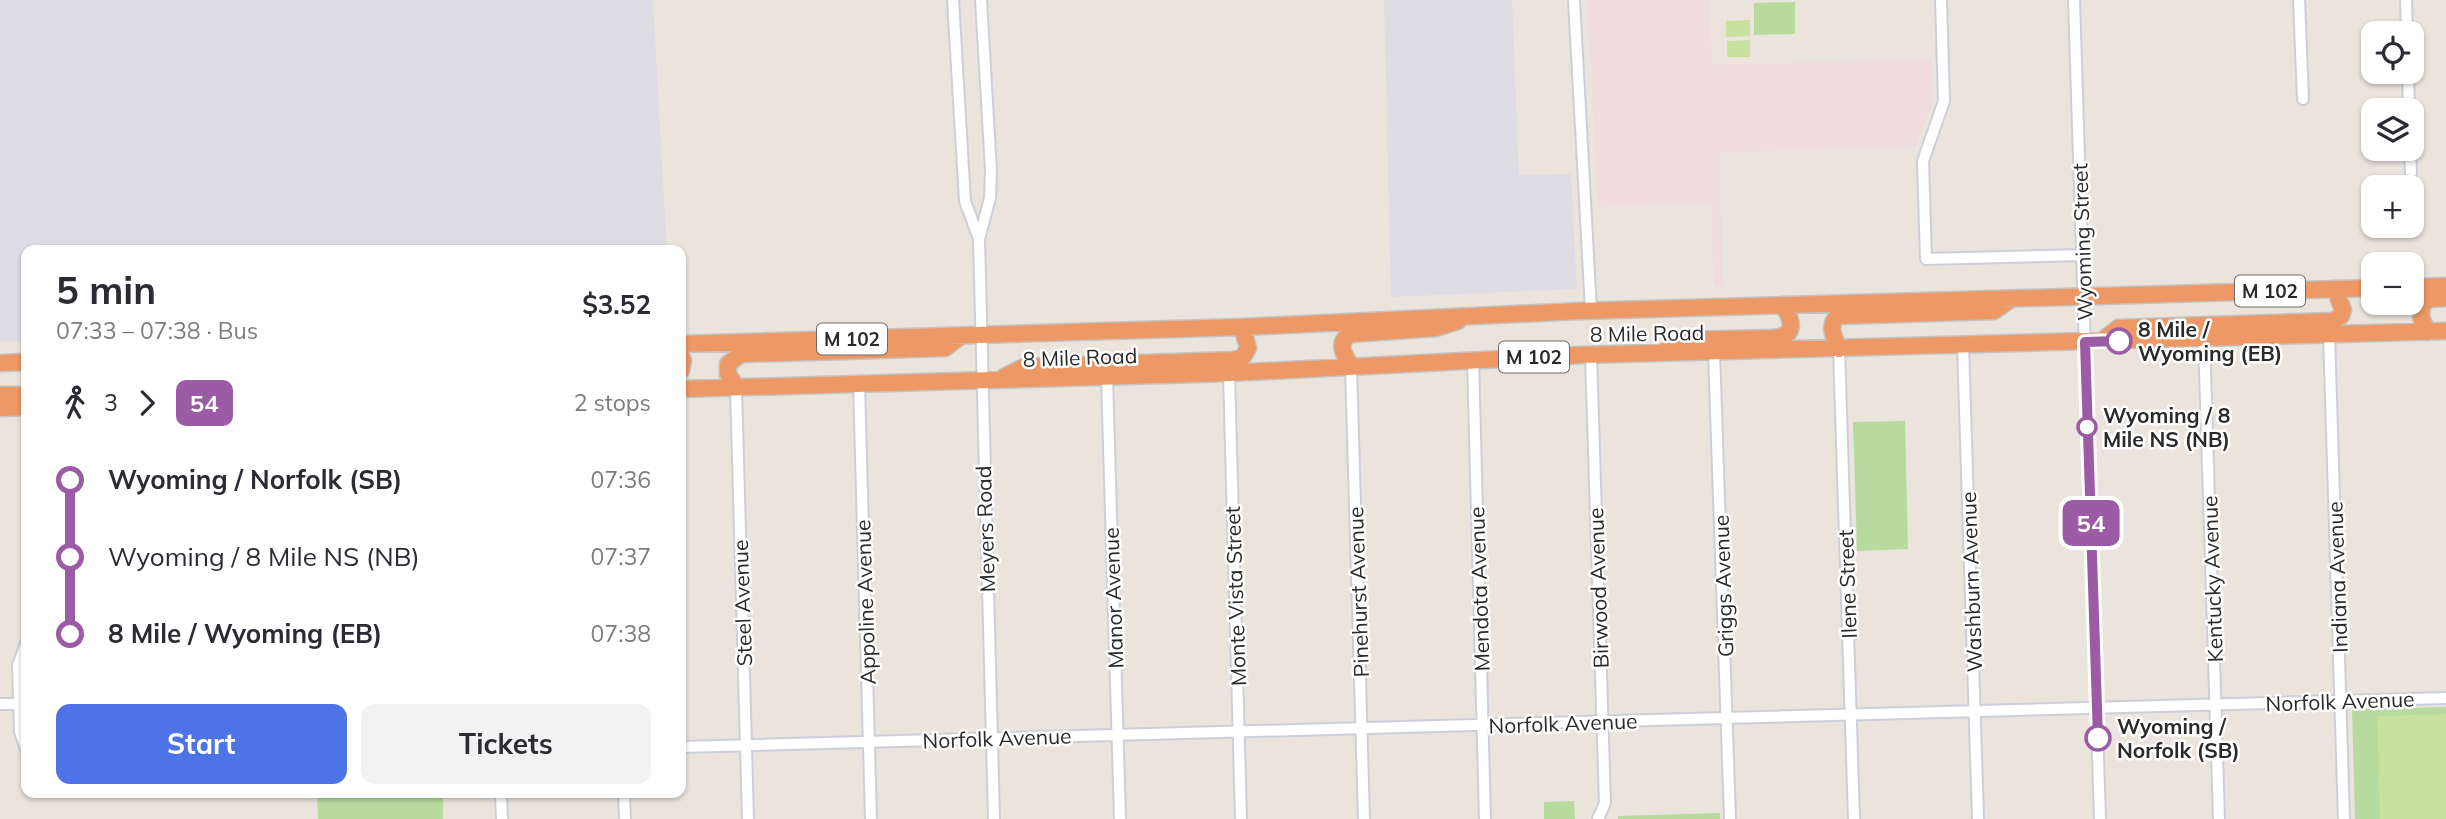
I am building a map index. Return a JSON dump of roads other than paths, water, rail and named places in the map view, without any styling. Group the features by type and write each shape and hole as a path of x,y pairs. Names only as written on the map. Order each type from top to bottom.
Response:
{"highway":[{"path":"2424,287 2446,286"},
{"name":"M 102","path":"2084,297 2361,288"},
{"path":"2102,341 2118,328 2333,321 2339,318 2343,310 2335,289"},
{"name":"8 Mile Road","path":"686,344 1242,327 1591,310 2084,297"},
{"path":"2427,332 2421,315 2422,304 2430,299 2446,298"},
{"path":"1839,349 1832,330 1838,316 1994,311 2011,299"},
{"path":"1659,353 1688,340 1773,338 1786,335 1790,331 1791,320 1783,305"},
{"path":"1350,366 1342,345 1344,338 1350,334 1436,328 1477,314"},
{"path":"999,380 1024,367 1234,360 1243,356 1248,348 1242,327"},
{"name":"8 Mile Road","path":"686,389 1229,373 1591,355 2446,331"},
{"path":"736,387 728,374 728,364 741,354 945,348 961,336"},
{"path":"0,363 21,362"},
{"path":"0,395 21,395"},
{"path":"0,408 21,407"}],"street":[{"name":"Meyers Road","path":"953,0 965,201 979,239"},
{"name":"Meyers Road","path":"981,0 991,170 990,198 979,239 994,819"},
{"path":"1574,0 1591,310"},
{"path":"1941,0 1944,93 1942,108 1923,161 1926,259 2082,255"},
{"name":"Wyoming Street","path":"2074,0 2100,819"},
{"path":"2299,0 2303,99"},
{"path":"2406,0 2407,21"},
{"path":"2410,161 2411,173"},
{"name":"Indiana Avenue","path":"2329,334 2344,819"},
{"name":"Kentucky Avenue","path":"2204,338 2219,819"},
{"name":"Washburn Avenue","path":"1963,345 1978,819"},
{"name":"Ilene Street","path":"1839,349 1854,819"},
{"name":"Griggs Avenue","path":"1714,352 1730,819"},
{"name":"Birwood Avenue","path":"1591,355 1605,803 1598,819"},
{"name":"Mendota Avenue","path":"1473,359 1485,819"},
{"name":"Pinehurst Avenue","path":"1350,366 1364,819"},
{"name":"Monte Vista Street","path":"1229,373 1241,819"},
{"name":"Manor Avenue","path":"1107,377 1120,819"},
{"name":"Appoline Avenue","path":"859,384 872,819"},
{"name":"Steel Avenue","path":"736,387 748,819"},
{"path":"21,657 18,665 21,735"},
{"name":"Norfolk Avenue","path":"686,747 2446,698"},
{"path":"0,704 19,704"},
{"path":"501,798 502,819"},
{"path":"624,798 625,819"}],"place":[{"name":"8 Mile / Wyoming (EB)","path":"2119,341"},
{"name":"Wyoming / 8 Mile NS (NB)","path":"2087,427"},
{"name":"Wyoming / Norfolk (SB)","path":"2098,738"}]}
